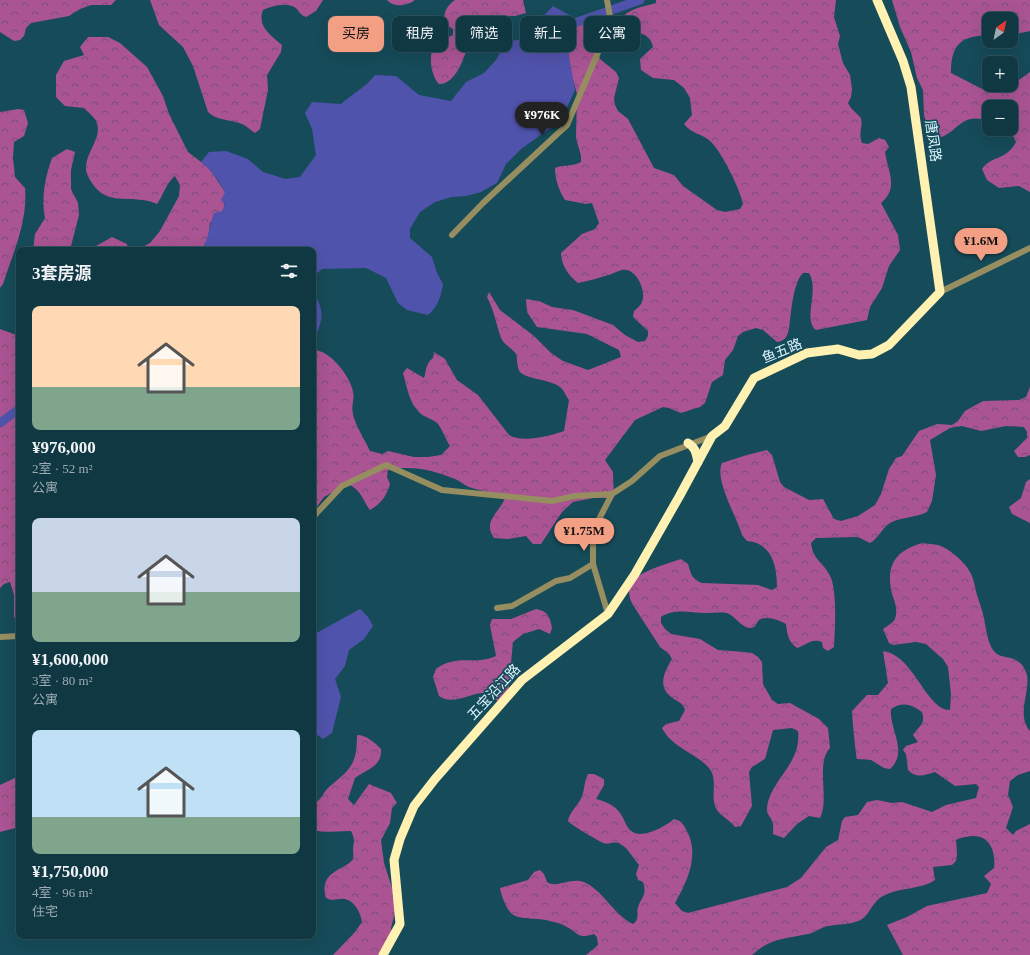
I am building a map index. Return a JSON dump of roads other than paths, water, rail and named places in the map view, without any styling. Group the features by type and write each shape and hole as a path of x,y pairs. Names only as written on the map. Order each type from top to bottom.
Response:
{"highway":[{"name":"唐凤路","path":"877,0 903,61 911,87 940,292"},
{"name":"鱼五路","path":"712,436 725,426 754,378 807,353 838,350 859,355 872,354 889,345 940,292"},
{"name":"五宝沿江路","path":"383,955 400,924 394,860 400,839 414,806 435,779 522,680 608,614 642,561 712,436"},
{"path":"688,444 693,447 696,452 698,462"}],"street":[{"path":"452,235 483,203 567,126 611,22 607,0"},
{"path":"940,292 1030,248"},
{"path":"316,514 342,486 386,465 442,490 552,501 576,496 612,494 632,481 660,456 712,436"},
{"path":"608,614 594,564 593,532 612,494"},
{"path":"497,608 512,606 556,581 570,578 594,564"},
{"path":"0,637 16,636"}],"waterway":[{"path":"576,22 640,0"},
{"path":"0,423 16,411"}]}
